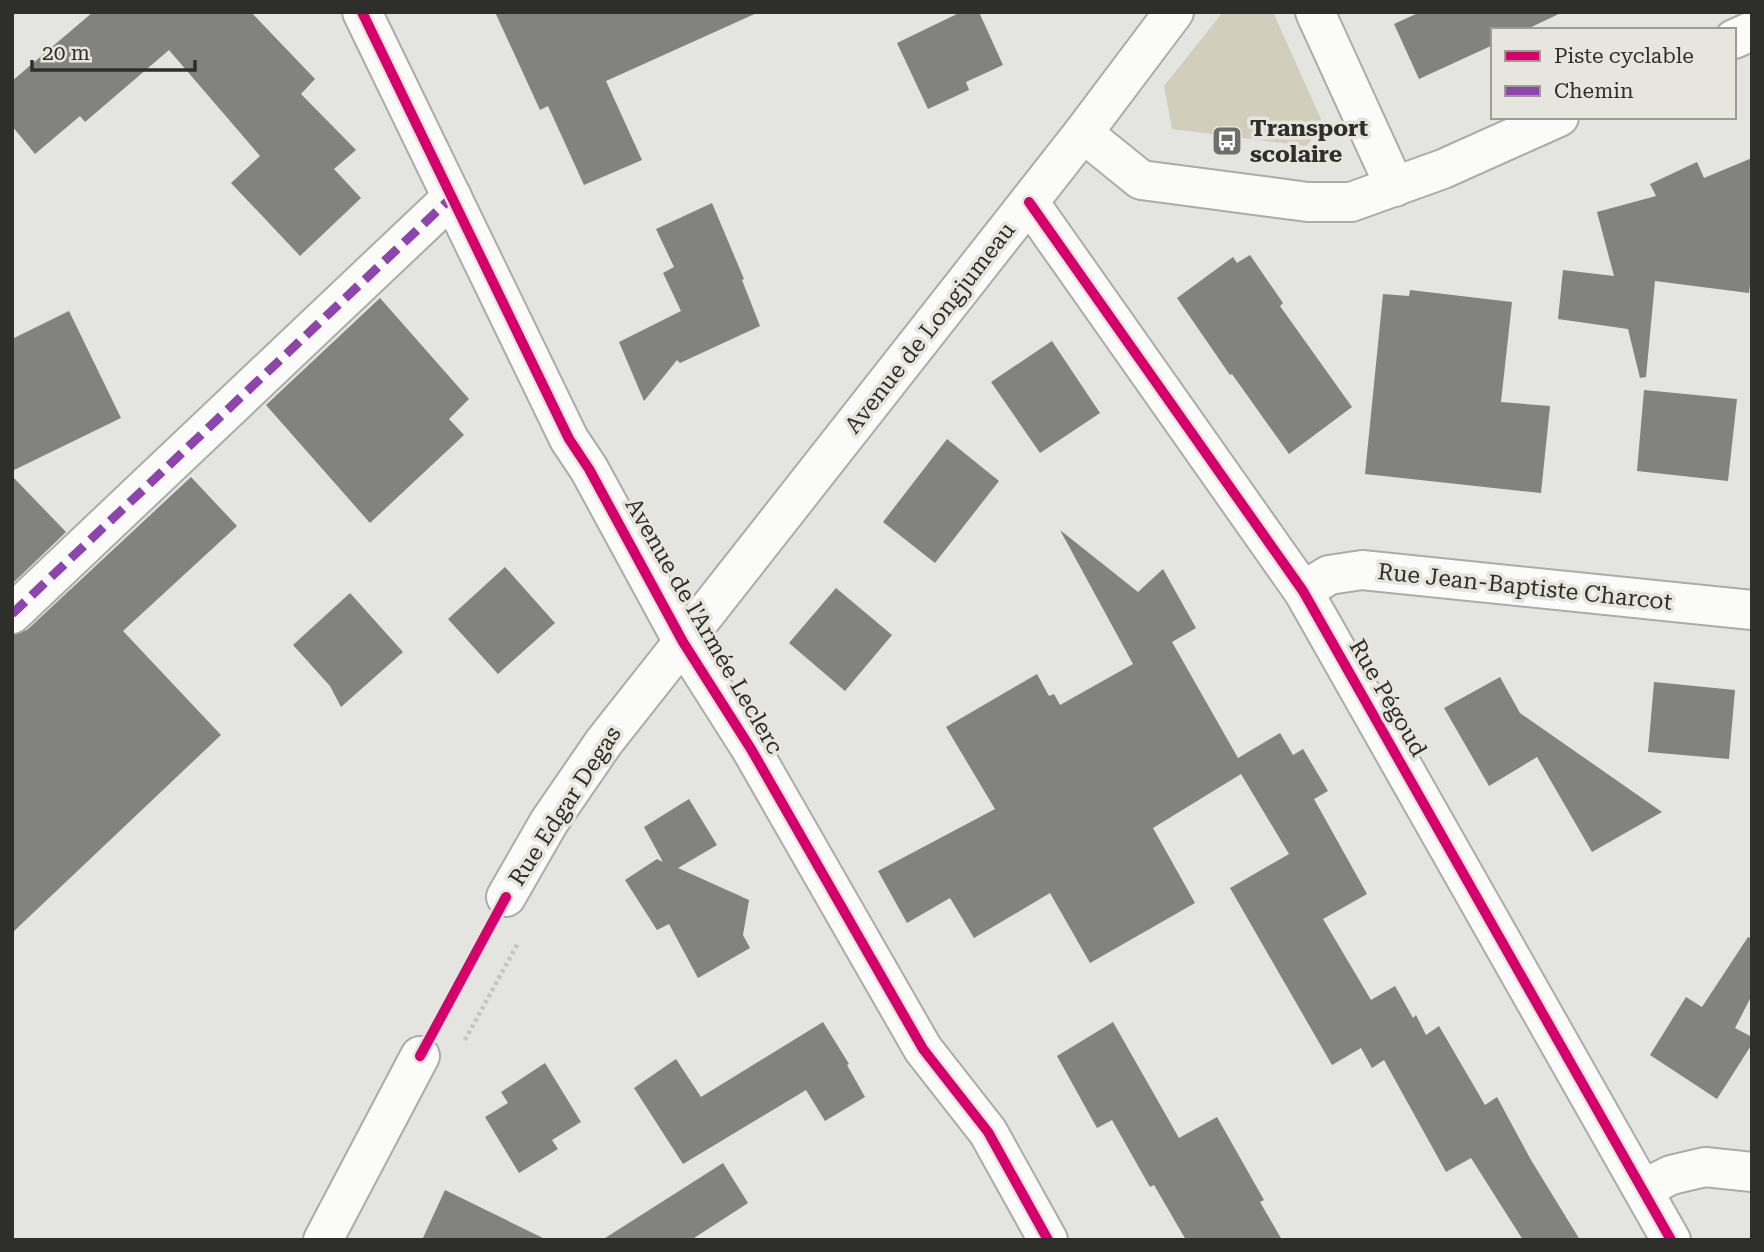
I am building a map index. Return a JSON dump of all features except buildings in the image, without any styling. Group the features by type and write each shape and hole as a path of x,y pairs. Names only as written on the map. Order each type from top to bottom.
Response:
{"street":[{"name":"Avenue de l'Armée Leclerc","path":"362,12 569,439 589,469 683,642 751,749 923,1049 988,1132 1048,1240"},
{"name":"Avenue de Longjumeau","path":"683,642 1083,133 1174,12"},
{"path":"1315,12 1395,187"},
{"path":"1083,133 1141,180 1308,201 1351,202 1443,169 1555,119"},
{"path":"12,614 452,197"},
{"name":"Rue Pégoud","path":"1029,202 1303,591 1671,1240"},
{"name":"Rue Jean-Baptiste Charcot","path":"1303,591 1329,575 1362,570 1752,610"},
{"name":"Rue Edgar Degas","path":"506,897 549,822 604,742 683,642"},
{"path":"323,1240 413,1071"},
{"path":"1643,1189 1671,1175 1705,1167 1752,1172"}],"path":[{"path":"413,1071 447,1072 522,935"}],"shaded area":[{"path":"1223,12 1273,12 1324,126 1306,146 1172,129 1164,86"}],"marked path":[{"path":"12,614 452,197"}],"cycle path":[{"path":"362,12 569,439 589,469 683,642 751,749 923,1049 988,1132 1048,1240"},
{"path":"1029,202 1303,591 1671,1240"},
{"path":"420,1056 506,897"}],"place":[{"name":"Transport scolaire","path":"1227,141"}]}
